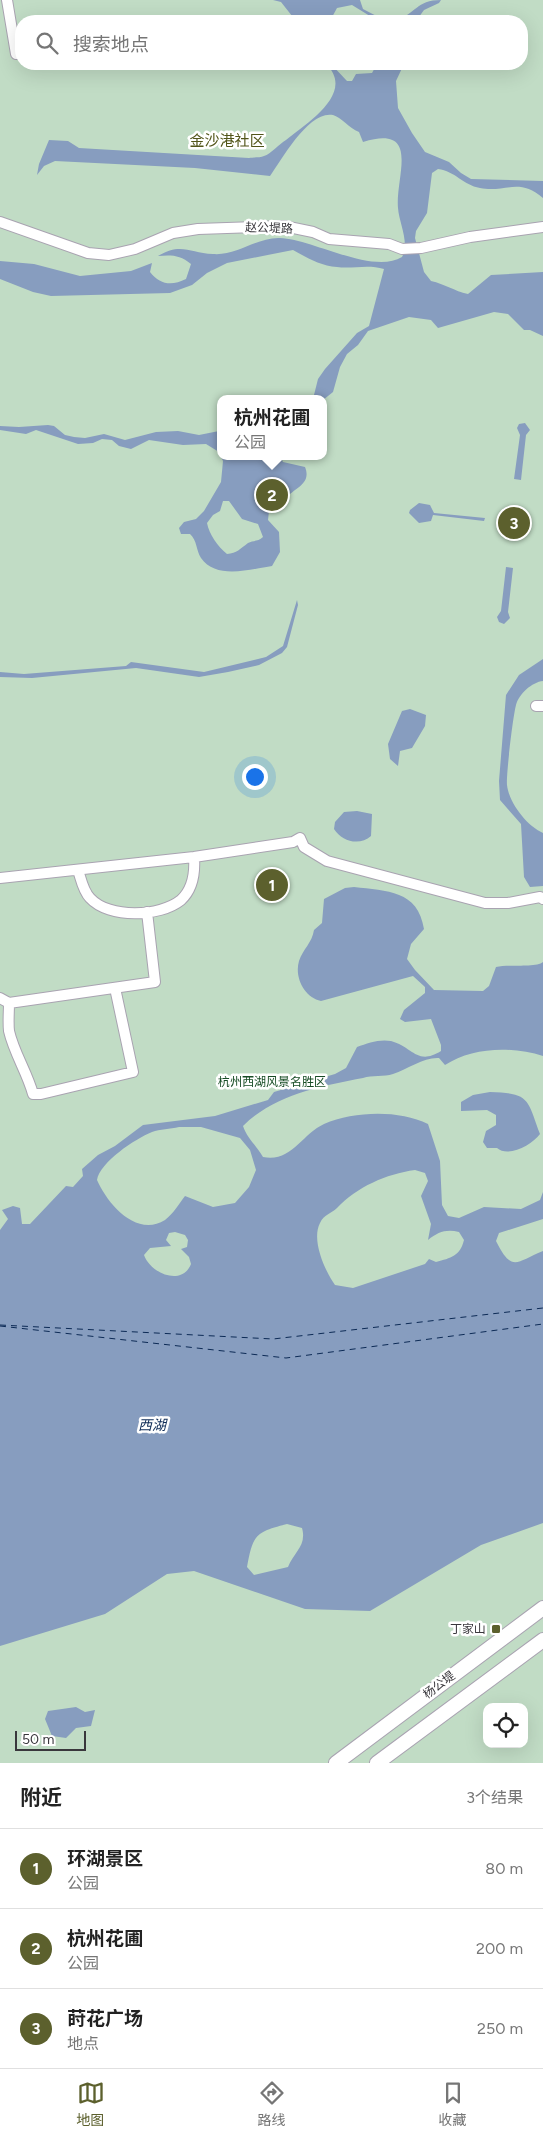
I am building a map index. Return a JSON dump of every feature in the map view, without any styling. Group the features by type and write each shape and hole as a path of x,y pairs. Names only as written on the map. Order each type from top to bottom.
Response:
{"main road":[{"name":"杨公堤","path":"336,1763 543,1608"},
{"name":"杨公堤","path":"377,1763 543,1640"}],"street":[{"path":"7,0 15,48"},
{"name":"赵公堤路","path":"0,222 88,253 109,255 135,250 173,233 247,227 284,226 313,232 329,239 380,243 402,248 421,248 470,237 543,228"},
{"path":"0,878 194,857 293,842 300,838 304,847 327,861 485,903 508,903 540,897 543,899"},
{"path":"78,870 84,890 90,899 99,905 116,911 136,914 172,906 182,899 194,878 194,857"},
{"path":"115,988 133,1072 42,1094 33,1094 26,1072 13,1043 4,1000 155,982 147,912"}],"green space":[{"name":"杭州西湖风景名胜区","path":"0,0 543,0 543,1763 0,1763"}],"water":[{"path":"273,0 360,0 363,9 374,15 368,15 352,5 337,8 333,15 291,15 281,2"},
{"path":"441,0 439,3 424,10 420,15 408,15 426,2"},
{"path":"330,70 337,70 347,81 352,81 356,74 372,73 374,70 401,70 396,81 398,108 425,152 449,162 471,179 543,181 543,198 527,188 480,188 449,172 438,169 432,173 427,213 416,231 415,238 424,272 431,281 463,293 468,294 491,275 543,272 543,336 530,330 524,330 508,314 494,312 438,328 431,320 409,317 368,331 358,345 347,354 340,367 333,392 327,397 327,395 314,395 318,379 357,333 369,326 384,269 325,265 293,250 227,263 207,273 192,285 170,293 51,296 33,292 0,279 0,261 34,264 80,276 131,271 152,263 150,272 158,280 166,283 176,283 186,279 191,264 176,256 158,256 179,249 222,254 272,238 293,240 342,255 375,262 390,261 402,257 405,246 398,208 402,157 399,147 393,140 381,138 363,142 359,132 333,115 324,115 306,128 297,137 270,176 195,168 55,161 44,166 37,175 39,164 49,140 68,141 79,148 249,158 267,155 325,107 332,96 335,86 334,75"},
{"path":"525,423 530,430 526,435 521,480 514,479 520,435 517,428 519,424"},
{"path":"48,425 54,426 65,435 74,437 85,438 104,434 125,440 156,432 178,431 199,435 217,431 217,451 206,444 183,445 149,440 131,449 119,446 112,440 102,439 93,443 78,444 36,430 26,434 0,430 0,426"},
{"path":"282,460 283,462 305,467 307,473 304,482 289,494 286,498 287,503 269,511 268,520 279,532 280,552 272,566 244,571 215,569 207,565 201,558 192,536 190,534 181,534 179,528 184,522 196,519 204,511 221,482 223,461","holes":["223,501 229,501 242,519 258,524 263,537 248,543 236,552 227,554 214,540 207,523 213,515 220,511"]},
{"path":"419,503 430,505 434,513 485,518 484,521 433,515 431,521 419,523 409,513"},
{"path":"506,567 513,568 508,612 510,618 504,624 499,622 497,617 501,611"},
{"path":"297,600 298,605 287,647 282,653 259,665 199,677 136,668 32,678 0,677 0,672 24,674 126,666 131,662 204,672 266,657 283,646"},
{"path":"543,659 543,681 526,689 516,705 507,779 508,792 515,806 531,825 543,833 543,886 530,887 524,877 521,824 500,800 499,781 506,695 519,675"},
{"path":"410,709 426,715 425,726 412,748 400,751 398,766 390,759 388,744 402,711"},
{"path":"357,811 372,814 371,836 357,842 346,840 334,829 335,822 344,812"},
{"name":"西湖","path":"354,887 389,892 408,900 415,907 421,916 424,929 411,944 407,959 434,990 483,991 489,986 496,967 535,965 543,962 543,1056 518,1051 493,1050 467,1055 445,1065 439,1058 428,1059 393,1074 347,1081 299,1093 255,1115 243,1126 263,1157 273,1158 289,1152 316,1129 336,1120 377,1114 404,1116 428,1124 440,1161 442,1205 448,1216 459,1218 484,1207 521,1209 540,1200 543,1192 543,1219 499,1233 496,1241 506,1258 515,1262 543,1251 543,1523 481,1545 370,1611 305,1609 194,1571 167,1574 105,1614 0,1646 0,1230 8,1219 2,1210 13,1206 20,1208 22,1224 30,1224 66,1186 73,1187 83,1176 82,1169 98,1155 115,1146 143,1125 215,1116 268,1100 274,1092 335,1074 346,1068 357,1047 374,1042 391,1041 420,1056 426,1057 441,1051 441,1045 431,1019 405,1022 400,1019 404,1010 425,993 425,987 413,976 321,1001 310,996 302,986 298,974 299,961 314,930 322,923 324,899 345,888","holes":["179,1127 201,1127 240,1138 250,1150 256,1170 249,1187 235,1203 213,1207 185,1196 165,1220 144,1225 133,1221 115,1208 97,1180 104,1166 119,1152 145,1135 155,1131","415,1170 425,1173 428,1181 421,1196 431,1224 428,1240 442,1232 459,1232 464,1240 460,1250 454,1256 446,1259 436,1262 429,1259 425,1264 353,1288 335,1285 320,1255 317,1238 320,1223 326,1216 363,1188 383,1178","175,1232 185,1235 188,1240 187,1247 181,1249 189,1257 191,1264 187,1271 181,1275 166,1275 159,1272 147,1261 144,1255 150,1248 171,1246 166,1240 169,1233","287,1524 302,1528 303,1540 288,1567 254,1575 247,1567 251,1547 258,1536 269,1529"]},
{"path":"490,1092 513,1094 525,1100 540,1134 526,1146 513,1151 507,1152 497,1148 487,1148 483,1142 486,1131 496,1125 496,1115 487,1110 461,1111 461,1102 473,1095"},
{"path":"76,1707 85,1712 95,1710 91,1726 76,1728 66,1738 52,1736 45,1719 48,1711"}],"ferry route":[{"path":"0,1325 273,1339 543,1308"},
{"path":"0,1326 286,1358 543,1324"}],"place":[{"name":"杭州花圃","path":"272,495"},
{"name":"莳花广场","path":"514,523"},
{"name":"环湖景区","path":"272,885"},
{"name":"丁家山","path":"496,1629"}],"district":[{"name":"金沙港社区","path":"227,141"}]}
